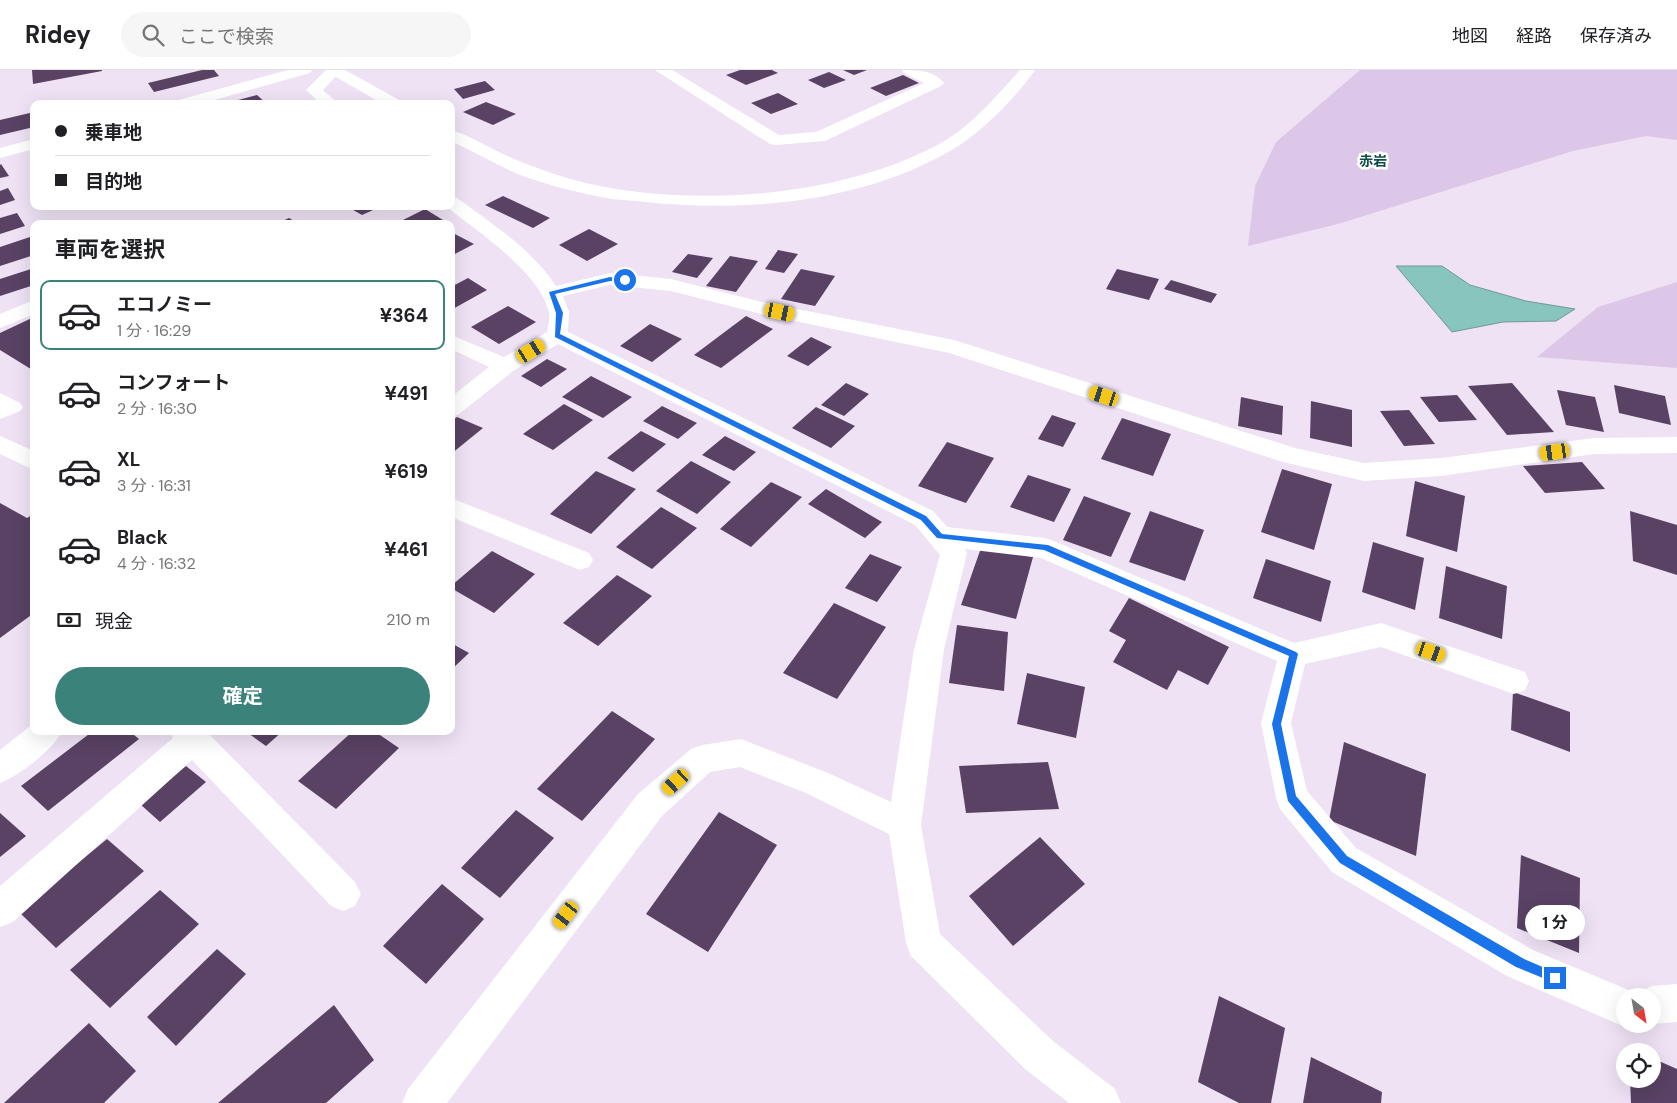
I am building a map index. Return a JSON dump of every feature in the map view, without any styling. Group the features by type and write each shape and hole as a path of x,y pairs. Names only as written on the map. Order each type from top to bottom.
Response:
{"street":[{"path":"196,100 305,70"},
{"path":"325,100 314,90 335,70 388,100"},
{"path":"662,70 776,140 819,136 936,83 909,70"},
{"path":"455,137 521,168 594,190 656,199 727,202 807,193 879,177 922,160 952,143 986,117 1028,70"},
{"path":"0,153 30,145"},
{"path":"455,205 525,261 551,293 560,313 557,335"},
{"path":"551,293 610,279 671,285 761,308 954,347 1292,456 1364,472 1441,467 1594,446 1677,445"},
{"path":"0,322 30,308"},
{"path":"455,406 505,366 557,335"},
{"path":"557,335 924,518 954,554 929,649 904,824 924,943 1039,1055 1100,1103"},
{"path":"455,343 505,366"},
{"path":"0,444 30,460"},
{"path":"455,509 580,560"},
{"path":"940,536 1045,548 1293,654 1381,635 1514,681"},
{"path":"1293,654 1276,724 1292,798 1344,860 1520,963 1616,1004"},
{"path":"0,769 42,735"},
{"path":"0,909 189,735 343,894"},
{"path":"422,1103 650,805 702,759 741,754 817,783 904,824"},
{"path":"1661,1004 1677,1002"}],"lane":[{"path":"0,399 14,407 0,413"}],"shaded area":[{"path":"1360,70 1677,70 1677,140 1646,136 1573,151 1338,224 1248,246 1255,186 1276,142"},
{"path":"1396,266 1442,266 1470,285 1526,301 1575,309 1556,321 1503,322 1452,332"},
{"path":"1677,282 1677,368 1537,357 1598,307"}],"building":[{"path":"32,70 102,70 102,71 33,84"},
{"path":"202,70 214,70 219,76 154,92 148,83"},
{"path":"740,70 772,70 778,73 746,85 726,75"},
{"path":"843,70 867,70 854,75"},
{"path":"829,72 846,80 824,88 808,80"},
{"path":"903,75 919,83 886,96 870,88"},
{"path":"485,81 495,90 463,99 454,89"},
{"path":"778,93 798,104 771,114 751,103"},
{"path":"257,95 263,100 238,100"},
{"path":"486,102 516,114 493,125 463,112"},
{"path":"30,113 30,128 0,135 0,120"},
{"path":"1,164 9,176 0,178"},
{"path":"8,188 15,200 0,205 0,191"},
{"path":"503,196 550,218 533,228 485,205"},
{"path":"353,210 373,210 362,215"},
{"path":"427,210 443,220 403,220"},
{"path":"17,213 25,226 0,234 0,218"},
{"path":"589,229 618,244 587,261 559,245"},
{"path":"455,234 474,244 455,254"},
{"path":"30,237 30,256 0,266 0,247"},
{"path":"778,250 798,254 784,273 765,269"},
{"path":"688,254 713,258 697,278 672,272"},
{"path":"730,256 758,261 736,292 706,286"},
{"path":"30,269 30,286 0,296 0,279"},
{"path":"801,269 835,276 815,306 781,299"},
{"path":"1117,269 1159,279 1149,300 1106,289"},
{"path":"468,278 487,290 455,308 455,285"},
{"path":"1171,280 1217,294 1211,303 1164,289"},
{"path":"508,306 536,322 499,344 471,327"},
{"path":"746,316 773,329 721,368 694,355"},
{"path":"30,319 30,369 0,350 0,333"},
{"path":"650,324 682,339 652,362 620,346"},
{"path":"811,337 832,347 808,366 787,356"},
{"path":"547,359 567,369 541,387 521,376"},
{"path":"591,376 632,397 603,418 562,397"},
{"path":"846,383 869,394 844,416 821,405"},
{"path":"1512,383 1554,432 1507,435 1468,386"},
{"path":"1614,385 1665,396 1671,425 1619,413"},
{"path":"1557,390 1595,397 1604,432 1566,425"},
{"path":"1457,395 1477,420 1439,422 1420,397"},
{"path":"1241,397 1283,406 1282,435 1238,426"},
{"path":"1311,401 1352,410 1352,447 1310,438"},
{"path":"564,404 593,420 553,450 523,434"},
{"path":"662,406 697,423 678,439 643,421"},
{"path":"816,407 855,426 831,448 792,428"},
{"path":"1409,410 1435,444 1404,446 1380,411"},
{"path":"1052,415 1076,423 1063,447 1038,439"},
{"path":"457,417 483,428 455,451 455,418"},
{"path":"1122,418 1171,434 1153,476 1101,459"},
{"path":"641,431 666,444 633,472 607,458"},
{"path":"725,436 756,452 734,471 702,455"},
{"path":"947,442 994,458 966,503 918,486"},
{"path":"691,461 731,482 697,514 656,491"},
{"path":"1582,462 1605,489 1545,493 1523,466"},
{"path":"1282,469 1332,484 1314,550 1261,532"},
{"path":"596,471 636,489 591,534 550,514"},
{"path":"1028,475 1071,489 1054,522 1010,507"},
{"path":"1415,481 1465,496 1457,552 1406,536"},
{"path":"771,482 802,497 751,547 720,529"},
{"path":"826,489 882,522 865,538 808,504"},
{"path":"1084,496 1131,513 1111,557 1063,540"},
{"path":"0,503 27,518 30,516 30,616 0,638"},
{"path":"661,507 697,528 652,569 616,547"},
{"path":"1150,511 1204,530 1185,581 1129,562"},
{"path":"1630,511 1677,525 1677,575 1633,561"},
{"path":"1373,542 1424,558 1415,610 1362,592"},
{"path":"982,545 1033,557 1016,619 961,605"},
{"path":"492,551 535,574 494,613 455,590 455,583"},
{"path":"870,554 902,567 877,602 845,588"},
{"path":"1266,559 1331,581 1321,622 1253,598"},
{"path":"1446,566 1507,586 1502,639 1439,618"},
{"path":"617,575 652,596 598,646 563,623"},
{"path":"1129,598 1229,647 1208,685 1178,670 1167,690 1113,662 1126,640 1109,631"},
{"path":"834,603 886,627 837,699 783,673"},
{"path":"957,625 1008,632 1004,691 949,683"},
{"path":"455,645 469,653 455,666"},
{"path":"1027,673 1085,687 1076,738 1017,724"},
{"path":"1513,692 1570,712 1570,752 1511,730"},
{"path":"612,711 655,739 582,821 537,789"},
{"path":"88,735 134,735 139,739 48,811 21,786"},
{"path":"251,735 278,735 266,746"},
{"path":"349,735 380,735 399,748 336,809 298,781"},
{"path":"1344,742 1426,774 1416,856 1329,820"},
{"path":"1048,762 1059,809 966,813 959,766"},
{"path":"186,766 206,782 160,822 140,804"},
{"path":"516,810 554,838 500,898 461,868"},
{"path":"719,812 777,845 708,952 646,914"},
{"path":"0,813 26,836 0,857"},
{"path":"1040,837 1085,884 1013,946 969,896"},
{"path":"107,839 144,871 56,948 19,912"},
{"path":"1521,855 1580,878 1579,953 1517,928"},
{"path":"442,884 484,919 426,984 383,946"},
{"path":"160,890 199,924 110,1008 70,970"},
{"path":"217,949 246,974 176,1046 147,1017"},
{"path":"1219,996 1285,1028 1271,1103 1239,1103 1198,1082"},
{"path":"334,1005 374,1060 326,1103 218,1103"},
{"path":"89,1023 136,1071 104,1103 4,1103"},
{"path":"1311,1057 1382,1092 1381,1103 1303,1103"},
{"path":"1661,1062 1677,1069 1677,1103 1631,1103 1630,1088 1661,1088"}],"district":[{"name":"赤岩","path":"1373,161"}],"route":[{"path":"625,280 610,279 551,293 560,313 557,335 924,518 940,536 1045,548 1293,654 1276,724 1292,798 1344,860 1520,963 1555,978"}]}
